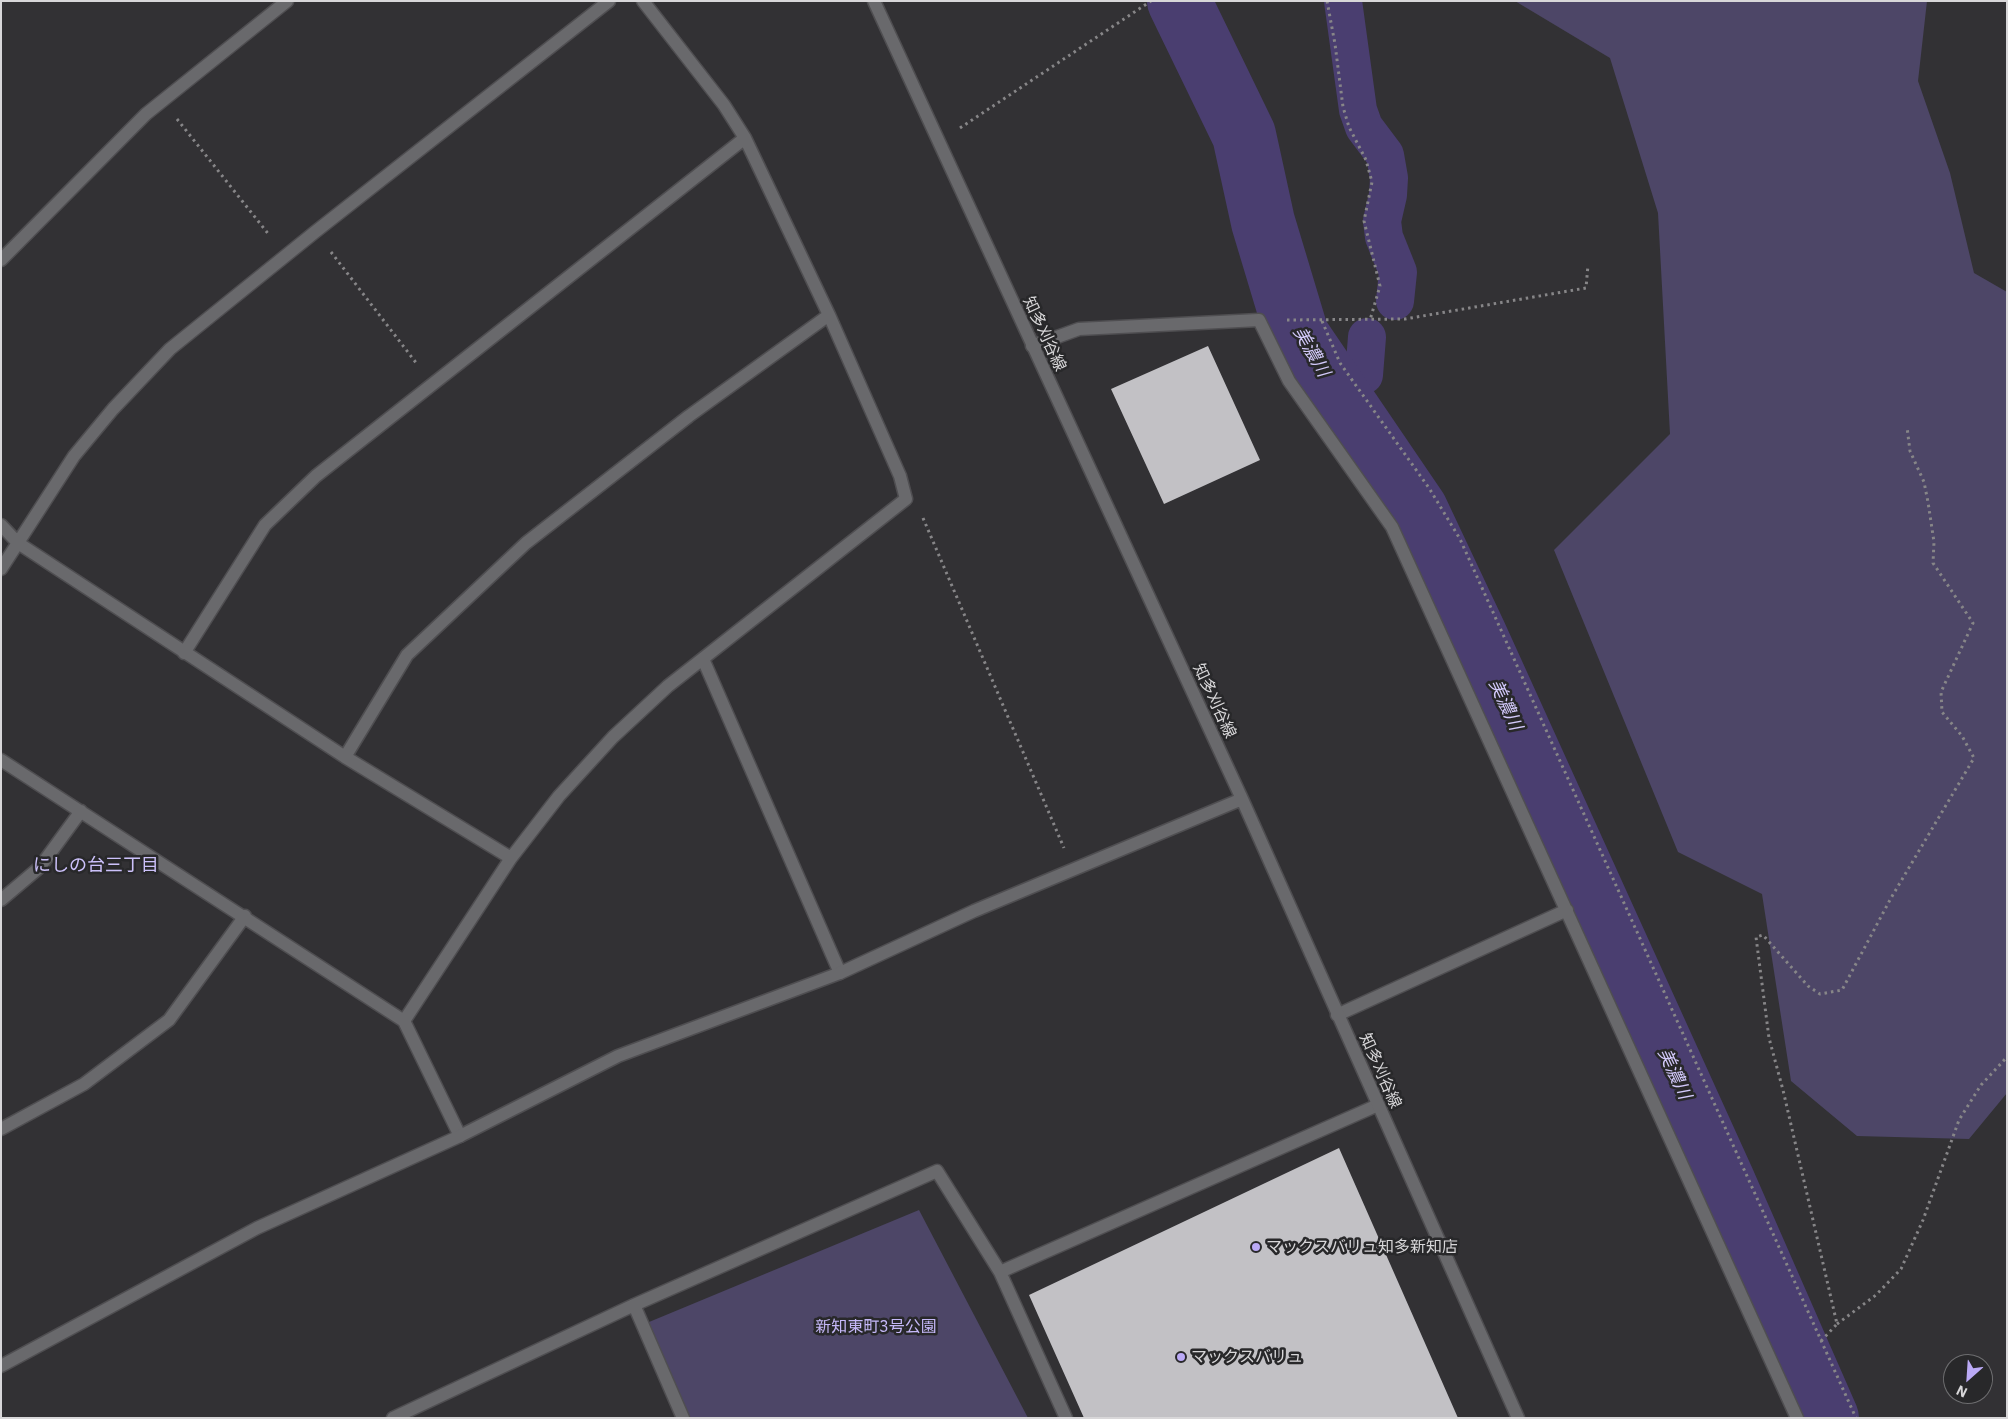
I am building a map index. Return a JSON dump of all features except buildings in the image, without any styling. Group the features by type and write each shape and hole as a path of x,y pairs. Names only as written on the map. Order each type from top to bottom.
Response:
{"street":[{"path":"1,260 146,114 287,1"},
{"path":"1,569 74,456 113,408 170,349 315,232 609,1"},
{"path":"404,1020 511,858 559,796 613,737 668,686 906,499 900,476 829,315 745,138 724,104 643,1"},
{"name":"知多刈谷線","path":"874,1 1242,798 1518,1418"},
{"path":"184,653 265,525 316,476 745,138"},
{"path":"345,757 407,655 526,542 689,416 829,315"},
{"path":"1032,346 1079,329 1259,320 1289,381 1392,527 1797,1418"},
{"path":"1,525 18,543 184,653 345,757 511,858"},
{"path":"703,659 840,973"},
{"path":"1,760 404,1020 460,1136"},
{"path":"1,1366 257,1228 460,1136 618,1056 840,973 974,910 1242,798"},
{"path":"1,900 40,866 81,811"},
{"path":"1337,1015 1567,910"},
{"path":"1,1129 84,1084 169,1020 245,916"},
{"path":"1000,1272 1378,1104"},
{"path":"393,1418 416,1412 634,1305 937,1172 1000,1272 1066,1418"},
{"path":"634,1305 683,1418"}],"path":[{"path":"938,141 1151,1"},
{"path":"1327,1 1343,107 1349,127 1366,160 1372,182 1364,221 1380,286 1370,320"},
{"path":"163,101 286,256"},
{"path":"315,232 433,384"},
{"path":"1259,320 1405,319 1586,288 1588,265"},
{"path":"1322,321 1340,363 1429,488 1460,539 1856,1418"},
{"path":"1837,1324 1783,1090 1768,1038 1756,937 1763,934 1808,986 1820,994 1842,990 1891,898 1974,758 1962,736 1942,712 1941,692 1973,623 1933,563 1934,542 1928,502 1924,482 1910,451 1907,427"},
{"path":"906,499 918,507 1073,869"},
{"path":"1821,1341 1837,1324 1876,1295 1901,1269 1923,1220 1960,1120 1981,1085 2007,1057"},
{"path":"1999,1065 2007,1066"}],"green space":[{"path":"1515,1 1927,1 1918,81 1950,173 1974,273 2007,292 2007,1093 1969,1139 1857,1136 1791,1081 1762,894 1678,852 1554,550 1670,434 1658,213 1610,58"},
{"name":"新知東町3号公園","path":"919,1210 1028,1418 682,1418 637,1327"}],"waterway":[{"name":"美濃川","path":"1179,1 1244,135 1263,222 1297,335 1416,510 1475,635 1723,1181 1827,1418"},
{"path":"1343,1 1358,110 1364,127 1385,155 1389,178 1388,195 1382,221 1384,237 1398,272 1395,301"},
{"path":"1364,375 1367,337"}],"place":[{"name":"マックスバリュ知多新知店","path":"1256,1247"},
{"name":"マックスバリュ","path":"1181,1357"}],"district":[{"name":"にしの台三丁目","path":"96,866"}]}
